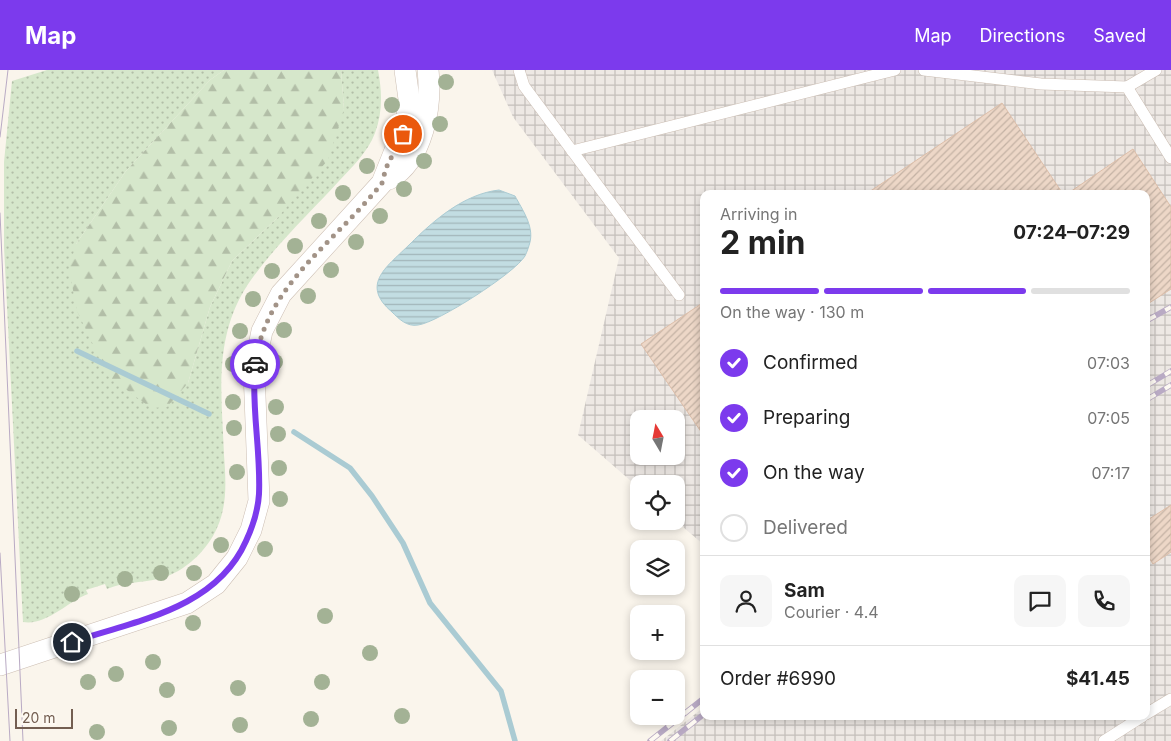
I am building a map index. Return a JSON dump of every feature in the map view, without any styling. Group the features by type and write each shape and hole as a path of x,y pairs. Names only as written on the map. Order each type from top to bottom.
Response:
{"street":[{"path":"382,183 406,123 409,99 405,70"},
{"path":"0,665 187,603 209,589 230,568 249,535 259,501 254,370 262,331 281,294 382,183 402,169 420,136 428,105 428,70"}],"lane":[{"path":"518,70 524,86 679,295"},
{"path":"572,151 896,70"},
{"path":"924,70 1041,84 1127,87 1156,70"},
{"path":"1127,87 1171,158"},
{"path":"1150,712 1171,699"},
{"path":"1104,741 1137,720"}],"shaded area":[{"path":"492,70 1171,70 1171,741 661,741 681,725 685,725 685,722 700,710 700,720 1150,720 1150,190 700,190 700,542 685,529 685,475 630,475 630,480 578,435 619,258 513,117"}],"green space":[{"path":"47,70 224,70 210,80 126,171 76,244 188,383 210,307 232,261 278,217 344,109 341,70 378,70 381,102 375,133 364,153 261,267 241,296 232,315 223,354 221,394 225,496 218,526 213,536 197,557 175,573 152,580 119,585 107,589 105,584 86,590 88,594 48,617 32,622 23,622 4,247 4,162 12,81"},
{"path":"224,70 341,70 344,109 328,160 278,217 232,261 210,307 188,383 167,407 151,408 108,376 77,311 69,269 76,244 126,171 210,80"}],"water":[{"path":"499,190 515,196 527,218 531,236 525,256 507,274 492,285 441,316 418,325 410,325 400,320 382,302 378,293 377,284 386,268 439,217 474,197 486,192"}],"building":[{"path":"1002,103 1060,190 872,190"},
{"path":"1133,149 1171,207 1171,289 1150,302 1150,190 1073,190"},
{"path":"700,305 700,430 641,344"},
{"path":"1171,505 1171,552 1153,564 1150,559 1150,518"}],"waterway":[{"path":"77,351 209,414"},
{"path":"294,432 350,468 372,496 403,543 430,603 501,691 515,741"}],"tram line":[{"path":"0,137 8,70"},
{"path":"0,213 23,741"},
{"path":"0,553 10,741"}],"railway":[{"path":"1150,319 1171,307"},
{"path":"1150,384 1171,371"},
{"path":"1150,398 1171,385"},
{"path":"650,741 700,701"},
{"path":"670,741 700,717"}],"way so far":[{"path":"255,364 262,331 271,310 281,294 382,183 386,168 398,148 403,134"}],"route":[{"path":"72,642 187,603 216,584 237,558 253,524 259,496 254,385 255,364"}]}
